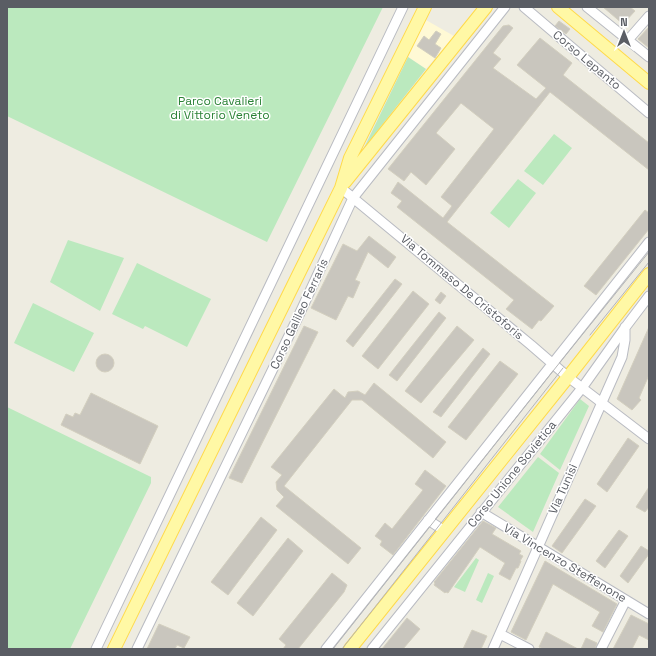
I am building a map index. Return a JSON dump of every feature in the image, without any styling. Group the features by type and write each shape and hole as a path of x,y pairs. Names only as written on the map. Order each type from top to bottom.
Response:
{"main road":[{"name":"Corso Galileo Ferraris","path":"114,649 341,188 350,158 425,7"},
{"name":"Corso Galileo Ferraris","path":"341,188 486,7"},
{"name":"Corso Lepanto","path":"558,7 649,83"},
{"name":"Corso Unione Sovietica","path":"350,649 648,276"}],"street":[{"path":"96,649 403,7"},
{"name":"Corso Galileo Ferraris","path":"137,649 292,330 353,198 505,7"},
{"name":"Corso Lepanto","path":"524,7 649,113"},
{"path":"587,7 649,57"},
{"path":"628,40 649,16"},
{"name":"Via Tommaso De Cristoforis","path":"341,188 568,377 649,439"},
{"path":"326,649 649,242"},
{"name":"Corso Unione Sovietica","path":"372,649 582,388 624,327 649,296"},
{"name":"Via Tunisi","path":"493,649 622,357 625,340 624,327"},
{"name":"Via Vincenzo Steffenone","path":"481,512 649,614"},
{"path":"428,520 445,531"},
{"path":"602,649 626,600"},
{"path":"500,634 529,649"}],"shaded area":[{"path":"426,20 454,36 426,69 408,57"}],"green space":[{"name":"Parco Cavalieri di Vittorio Veneto","path":"7,7 383,7 267,242 7,116"},
{"path":"408,57 426,69 364,148"},
{"path":"554,134 572,148 543,185 524,171"},
{"path":"518,179 536,193 509,228 490,213"},
{"path":"68,240 124,258 100,311 50,282"},
{"path":"137,263 211,299 187,347 145,326 143,329 112,314"},
{"path":"33,303 94,333 74,372 14,343"},
{"path":"580,399 589,406 560,470 540,454"},
{"path":"7,407 151,477 151,483 70,649 7,649"},
{"path":"538,457 559,473 533,532 498,507"},
{"path":"476,558 479,560 465,592 454,587"},
{"path":"488,573 494,576 482,603 476,600"}],"building":[{"path":"603,7 630,7 635,11 623,24"},
{"path":"559,21 570,29 566,34 555,26"},
{"path":"509,25 513,28 493,53 501,59 493,68 536,99 546,88 517,65 540,38 572,63 563,75 649,143 649,170 550,92 447,222 554,306 532,329 506,309 514,300 397,207 402,201 391,193 398,182 443,218 452,206 441,197 494,129 461,103 436,133 455,149 426,185 411,172 404,181 388,169 503,26"},
{"path":"649,27 649,48 638,39"},
{"path":"436,31 441,34 435,44 441,48 435,58 417,46 424,36 429,40"},
{"path":"645,210 649,213 649,229 596,295 584,286"},
{"path":"369,236 396,257 388,268 368,252 355,280 360,282 353,298 348,296 336,320 311,308 343,244 357,251"},
{"path":"395,279 402,284 353,347 346,341"},
{"path":"413,291 429,304 378,369 362,356"},
{"path":"441,292 446,296 440,304 435,300"},
{"path":"439,312 446,318 397,381 389,375"},
{"path":"304,326 318,332 242,483 229,478"},
{"path":"457,326 474,340 421,403 405,391"},
{"path":"649,327 649,375 639,398 641,400 632,410 617,399"},
{"path":"483,348 490,354 441,417 433,412"},
{"path":"105,354 111,357 114,363 111,369 105,372 99,369 96,363 99,357"},
{"path":"500,361 518,374 466,440 448,427"},
{"path":"374,383 446,442 433,458 362,400 352,400 284,486 361,548 348,564 276,506 284,497 277,490 276,482 282,475 271,467 334,389 345,398 348,392 358,391 365,395"},
{"path":"91,393 158,426 140,464 61,425 66,414 73,417 75,413 80,415"},
{"path":"628,438 639,446 607,492 597,484"},
{"path":"425,470 446,486 393,555 380,545 382,541 375,536 385,523 392,529 423,490 415,484"},
{"path":"649,487 649,507 645,512 636,507"},
{"path":"585,499 596,506 562,553 552,546"},
{"path":"261,517 277,530 228,595 211,582"},
{"path":"483,521 496,528 492,534 521,551 519,554 523,556 518,568 516,568 510,580 499,574 505,563 480,547 448,593 445,593 434,585 434,582"},
{"path":"619,530 628,536 605,568 596,561"},
{"path":"288,538 303,551 253,616 237,603"},
{"path":"641,546 649,551 649,554 628,583 620,576"},
{"path":"545,561 617,604 603,632 592,626 600,612 553,584 526,640 511,632"},
{"path":"332,573 347,585 344,592 298,649 283,649 286,645 279,639"},
{"path":"631,615 649,624 649,640 639,635 632,649 613,649"},
{"path":"407,618 420,629 403,649 382,649"},
{"path":"159,624 190,637 184,648 177,645 175,649 147,649"},
{"path":"472,630 487,636 481,649 463,649"},
{"path":"546,632 578,649 543,649 539,647"},
{"path":"586,638 597,643 595,649 581,649"}],"tram line":[{"path":"333,649 649,252"},
{"path":"590,335 649,262"},
{"path":"342,649 563,368"}]}
